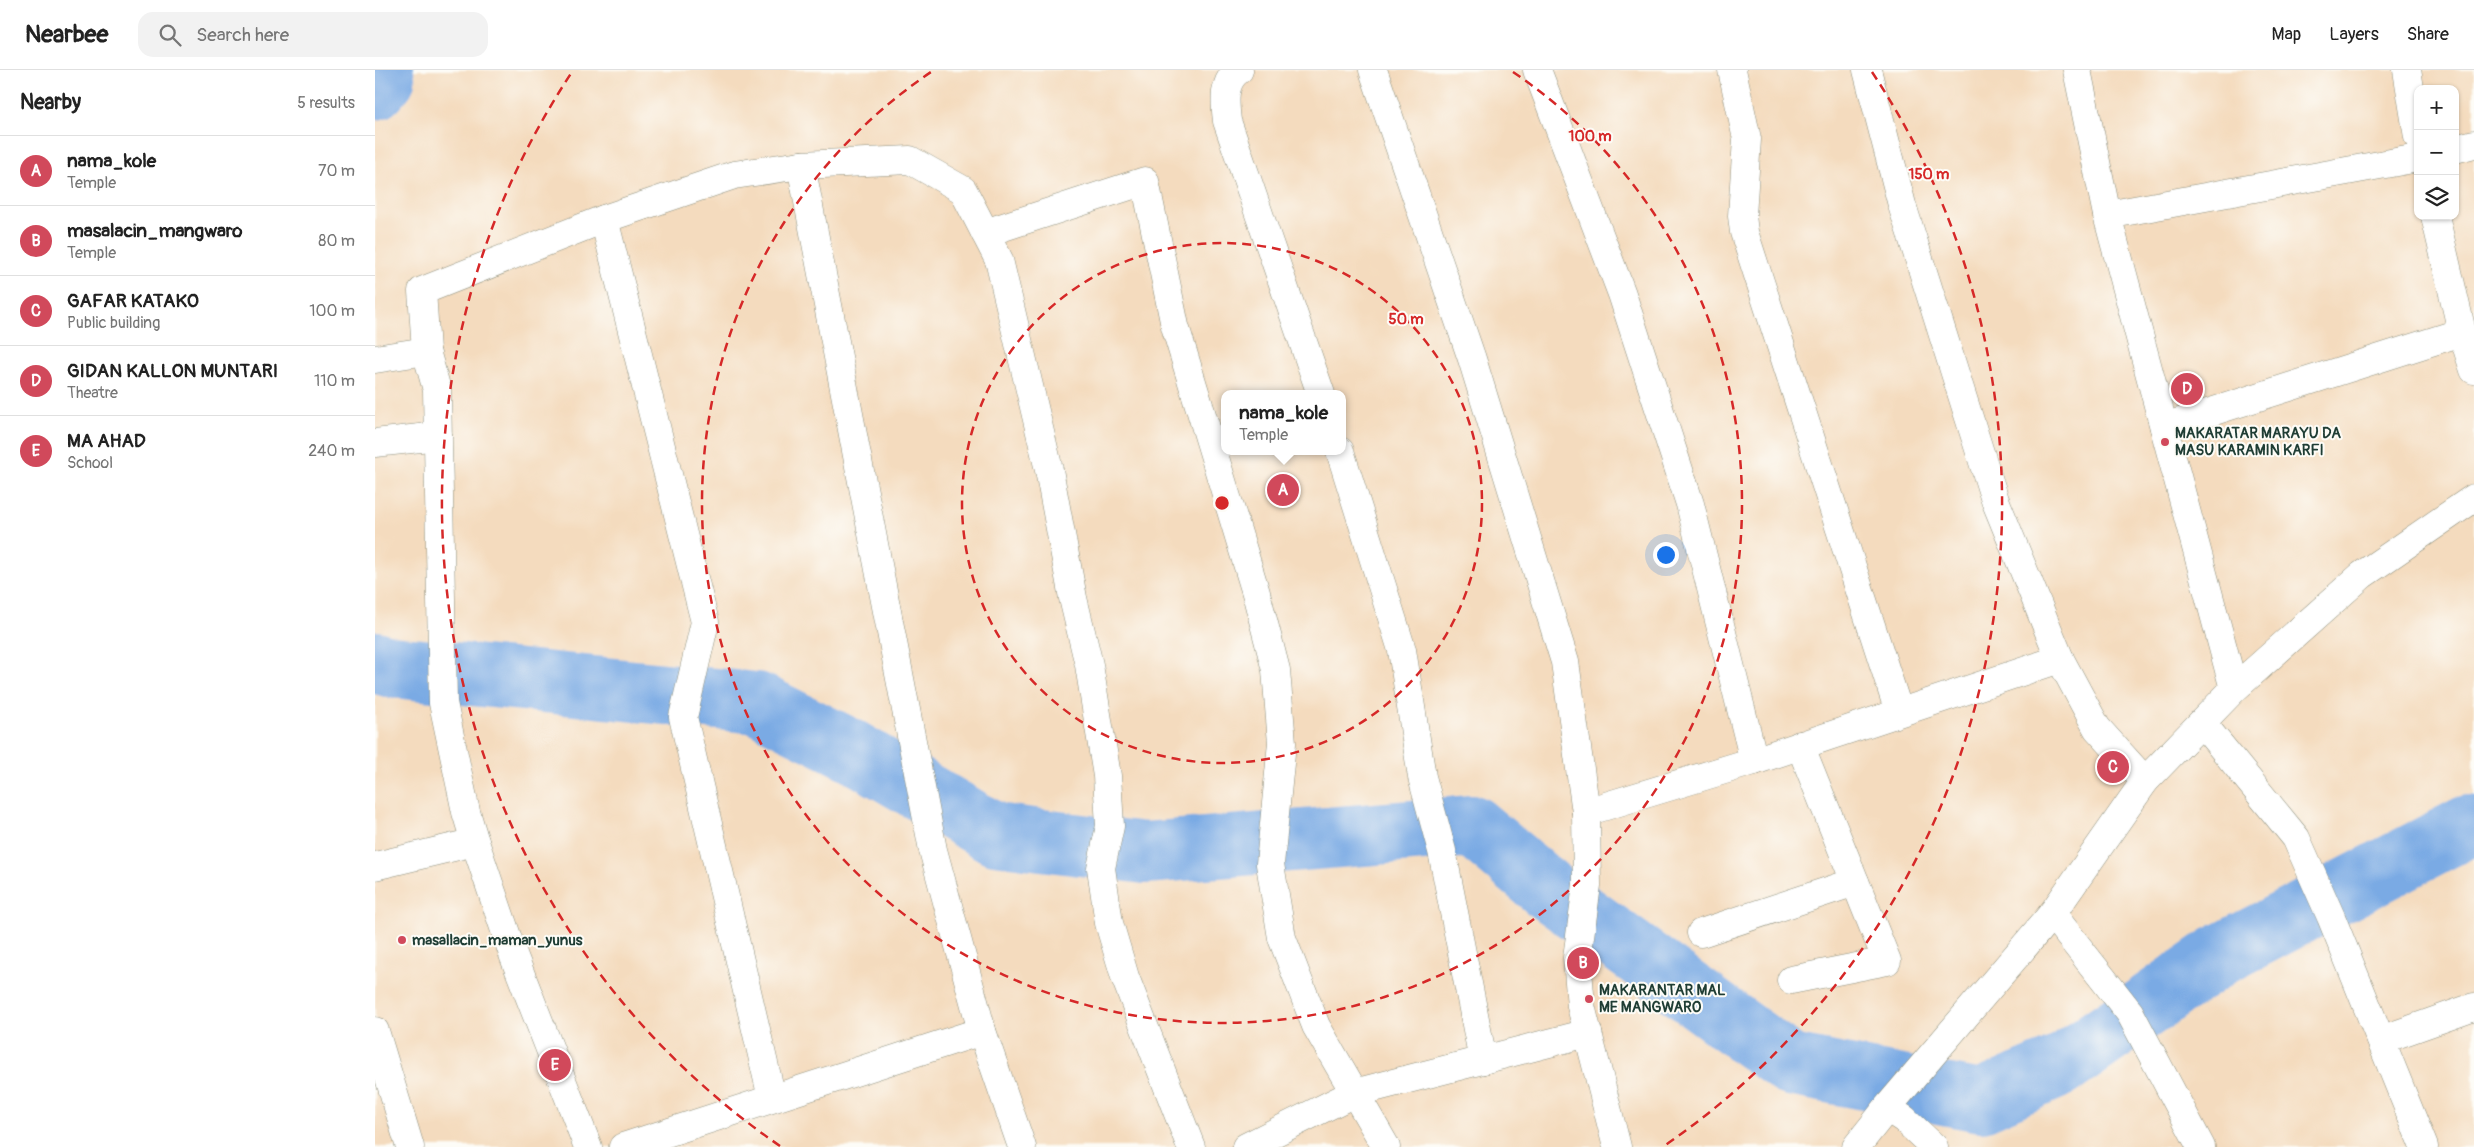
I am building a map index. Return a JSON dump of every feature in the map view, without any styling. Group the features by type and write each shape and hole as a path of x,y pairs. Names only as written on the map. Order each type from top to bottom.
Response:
{"street":[{"path":"1239,70 1232,75 1224,97 1227,121 1294,309 1320,390"},
{"path":"1373,70 1472,359 1565,662 1586,812 1587,885 1577,958 1581,1006 1617,1147"},
{"path":"1537,70 1622,294 1690,504 1754,761"},
{"path":"1732,70 1747,139 1742,216 1744,232 1899,712"},
{"path":"1867,70 1903,205 1995,500 2060,659 2097,728 2145,781"},
{"path":"2077,70 2107,215 2234,689"},
{"path":"2407,70 2417,130"},
{"path":"2459,147 2474,144"},
{"path":"2107,215 2414,159"},
{"path":"588,1147 514,957 475,842 466,812 443,702 437,390 426,351 422,291 604,218 734,175 801,165 910,160 963,190 999,260 1049,470 1073,598 1089,665 1107,776 1110,826 1101,868 1109,923 1125,977 1191,1147"},
{"path":"801,165 933,850 982,1031 1022,1147"},
{"path":"985,234 1145,181 1175,326 1256,593 1276,670 1282,743 1270,864 1282,938 1316,1026 1386,1147"},
{"path":"604,218 705,622 683,717 772,1098"},
{"path":"2436,220 2462,332 2474,370"},
{"path":"2164,427 2462,332"},
{"path":"375,359 426,351"},
{"path":"375,442 438,436"},
{"path":"1341,455 1402,650 1421,777 1443,851 1483,1060"},
{"path":"1856,1147 1889,1105 2052,914 2145,781 2234,689 2362,575 2474,498"},
{"path":"1586,812 1754,761 2060,659"},
{"path":"2202,723 2296,838 2331,917 2422,1146"},
{"path":"1791,980 1887,961 1799,745"},
{"path":"375,866 475,842"},
{"path":"1701,932 1855,882"},
{"path":"2052,914 2130,1013 2201,1147"},
{"path":"2381,1040 2474,1006"},
{"path":"375,1031 410,1147"},
{"path":"623,1147 982,1031"},
{"path":"1245,1147 1354,1093 1588,1033"},
{"path":"1889,1105 1934,1147"}],"waterway":[{"path":"375,89 384,79 382,70"},
{"path":"375,662 392,667 757,703 851,750 995,834 1145,853 1472,826 1547,889 1790,1065 1981,1101 2061,1066 2217,957 2468,826 2474,827"}],"place":[{"name":"GIDAN KALLON MUNTARI","path":"2187,389"},
{"name":"MAKARATAR MARAYU DA MASU KARAMIN KARFI","path":"2165,442"},
{"name":"nama_kole","path":"1283,490"},
{"name":"GAFAR KATAKO","path":"2113,767"},
{"name":"masallacin_maman_yunus","path":"402,940"},
{"name":"masalacin_mangwaro","path":"1583,963"},
{"name":"MAKARANTAR MAL ME MANGWARO","path":"1589,999"},
{"name":"MA AHAD","path":"555,1065"}]}
